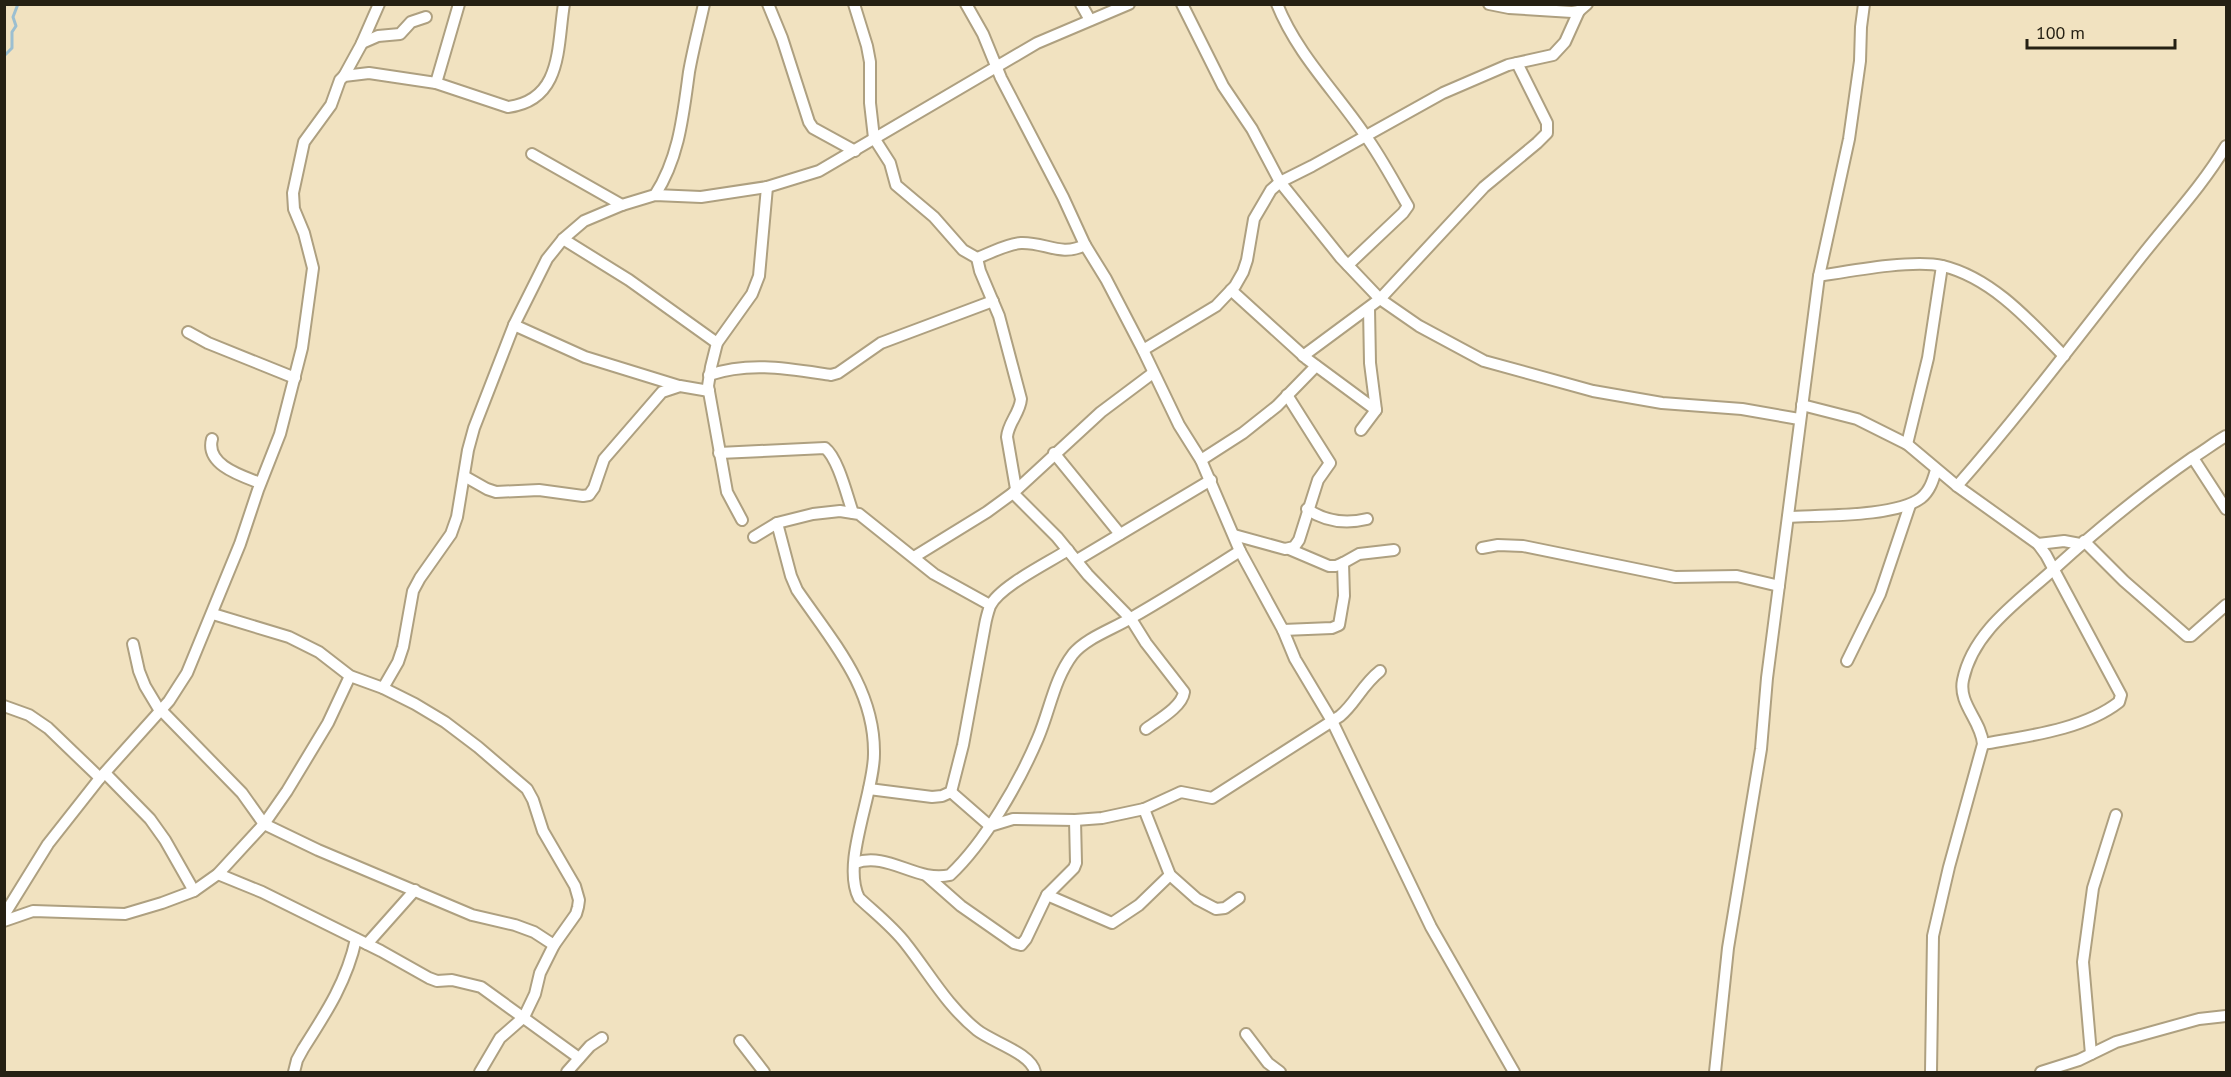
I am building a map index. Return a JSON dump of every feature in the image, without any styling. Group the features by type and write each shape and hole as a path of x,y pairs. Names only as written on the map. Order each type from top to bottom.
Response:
{"street":[{"path":"4,915 48,844 103,776 161,711 187,673 213,614 280,434 302,348 313,268 304,234 294,209 293,193 304,142 331,105 337,86 362,43 379,4"},
{"path":"436,83 459,4"},
{"path":"344,76 358,72 436,83 508,106 528,101 542,90 554,73 558,59 564,4"},
{"path":"655,195 664,181 679,139 689,72 704,4"},
{"path":"768,4 782,38 809,122 813,128 855,151"},
{"path":"854,4 870,62 870,104 874,138 890,163 896,185 934,217 963,250 977,258 993,301 1010,353 1021,399 1007,437 1015,491 1088,575 1131,619 1146,644 1185,692 1178,704 1146,729"},
{"path":"966,4 983,34 1024,124 1063,196 1085,245 1106,279 1179,425 1201,460 1240,551 1283,630 1295,659 1332,722 1384,834 1407,874 1431,927 1514,1072"},
{"path":"1081,4 1090,20"},
{"path":"383,688 398,662 403,647 413,591 450,534 458,517 474,428 514,325 547,259 563,240 584,221 622,205 655,195 701,197 767,187 819,171 1037,43 1129,4"},
{"path":"1182,4 1223,86 1252,129 1280,182 1348,265 1380,299 1419,326 1484,361 1593,391 1662,403 1742,409 1799,419"},
{"path":"1277,4 1286,26 1301,51 1366,136 1408,206 1348,265"},
{"path":"1143,350 1216,306 1231,290 1243,272 1254,219 1271,190 1280,182 1443,93 1480,76 1517,63 1553,55 1565,42 1583,8 1509,8 1489,4"},
{"path":"1715,1072 1728,948 1761,749 1767,678 1818,276 1849,139 1860,61 1864,4"},
{"path":"362,43 378,36 400,34 411,22 426,16"},
{"path":"1303,356 1380,299 1484,187 1537,144 1547,133 1547,123 1517,63"},
{"path":"1957,486 1992,446 2141,256 2210,174 2226,146"},
{"path":"532,154 622,205"},
{"path":"742,520 727,492 709,391 710,375 717,344 752,294 759,276 767,187"},
{"path":"563,240 629,280 717,344"},
{"path":"977,258 1012,244 1026,243 1067,251 1085,245"},
{"path":"1818,276 1910,265 1942,266 1970,277 2001,295 2064,356"},
{"path":"1907,444 1928,358 1942,266"},
{"path":"1231,290 1303,356 1376,410"},
{"path":"710,375 730,368 760,366 838,374 881,342 993,301"},
{"path":"1361,430 1376,410 1370,363 1369,308"},
{"path":"514,325 585,357 680,386 709,391"},
{"path":"188,332 208,343 295,378"},
{"path":"1201,460 1243,433 1277,406 1316,366"},
{"path":"914,557 979,518 1015,491 1101,412 1153,373"},
{"path":"464,476 496,492 539,490 589,495 594,488 604,459 611,450 662,392 680,386"},
{"path":"1287,395 1330,461 1318,480 1299,540 1294,547 1289,549"},
{"path":"1802,405 1857,419 1907,444 1936,470 2038,544 2121,695 2119,702 2093,719 1983,744"},
{"path":"1932,1072 1933,936 1949,867 1983,744 1979,727 1963,694 1963,681 1971,655 1992,626 2020,597 2054,570 2082,543 2158,480 2226,436"},
{"path":"212,439 213,453 220,462 236,473 260,483"},
{"path":"719,453 825,448 835,464 853,513"},
{"path":"1054,453 1120,534"},
{"path":"2193,458 2226,509"},
{"path":"1788,517 1891,510 1910,505 1924,496 1932,485 1936,470"},
{"path":"1077,560 1210,480"},
{"path":"1847,661 1880,594 1910,505"},
{"path":"1308,509 1324,519 1354,522 1367,519"},
{"path":"754,537 777,523 813,513 840,511 859,514 934,574 990,605"},
{"path":"777,523 797,590 852,668 869,715 874,752 852,878 859,898 905,943 948,1002 969,1023 989,1038 1032,1063 1035,1072"},
{"path":"1234,535 1289,549 1329,566 1336,566 1359,554 1394,550"},
{"path":"2038,544 2064,541 2082,543 2187,636 2192,636 2226,605"},
{"path":"1482,548 1498,545 1523,546 1675,577 1737,576 1779,586"},
{"path":"951,792 965,734 990,605 1014,583 1068,550"},
{"path":"927,876 950,875 990,826 1025,767 1040,736 1050,701 1064,669 1080,647 1131,619 1240,551"},
{"path":"1283,630 1332,628 1339,625 1344,596 1343,563"},
{"path":"213,614 289,637 319,652 350,676 383,688 445,722 526,789 533,800 543,831 575,886 579,900 576,914 554,945 540,973 535,994 524,1017 500,1038 480,1072"},
{"path":"133,644 142,678 161,711 242,793 264,824 318,850 472,915 534,932 554,945"},
{"path":"990,826 1013,819 1102,818 1144,808 1181,792 1210,798 1216,796 1332,722 1345,712 1363,686 1380,671"},
{"path":"4,921 33,911 125,914 194,891 218,874 264,824 311,755 350,676"},
{"path":"4,706 29,715 48,728 150,819 165,840 194,891"},
{"path":"869,789 932,797 951,792"},
{"path":"951,792 990,826"},
{"path":"1144,808 1170,875 1197,899 1216,909 1225,908 1239,898"},
{"path":"2091,1054 2083,963 2094,888 2116,815"},
{"path":"855,863 872,859 895,864 927,876 961,906 1021,945 1047,895 1074,868 1076,863 1075,820"},
{"path":"218,874 262,892 437,981 452,980 481,987 579,1058"},
{"path":"1047,895 1112,923 1140,905 1170,875"},
{"path":"367,944 415,890"},
{"path":"294,1072 303,1049 342,985 357,939"},
{"path":"2041,1072 2091,1054 2116,1042 2182,1023 2224,1014"},
{"path":"1246,1034 1268,1063 1280,1072"},
{"path":"567,1072 590,1046 602,1038"},
{"path":"740,1041 764,1072"}],"waterway":[{"path":"4,56 12,48 12,32 16,26 13,17 18,4"}]}
